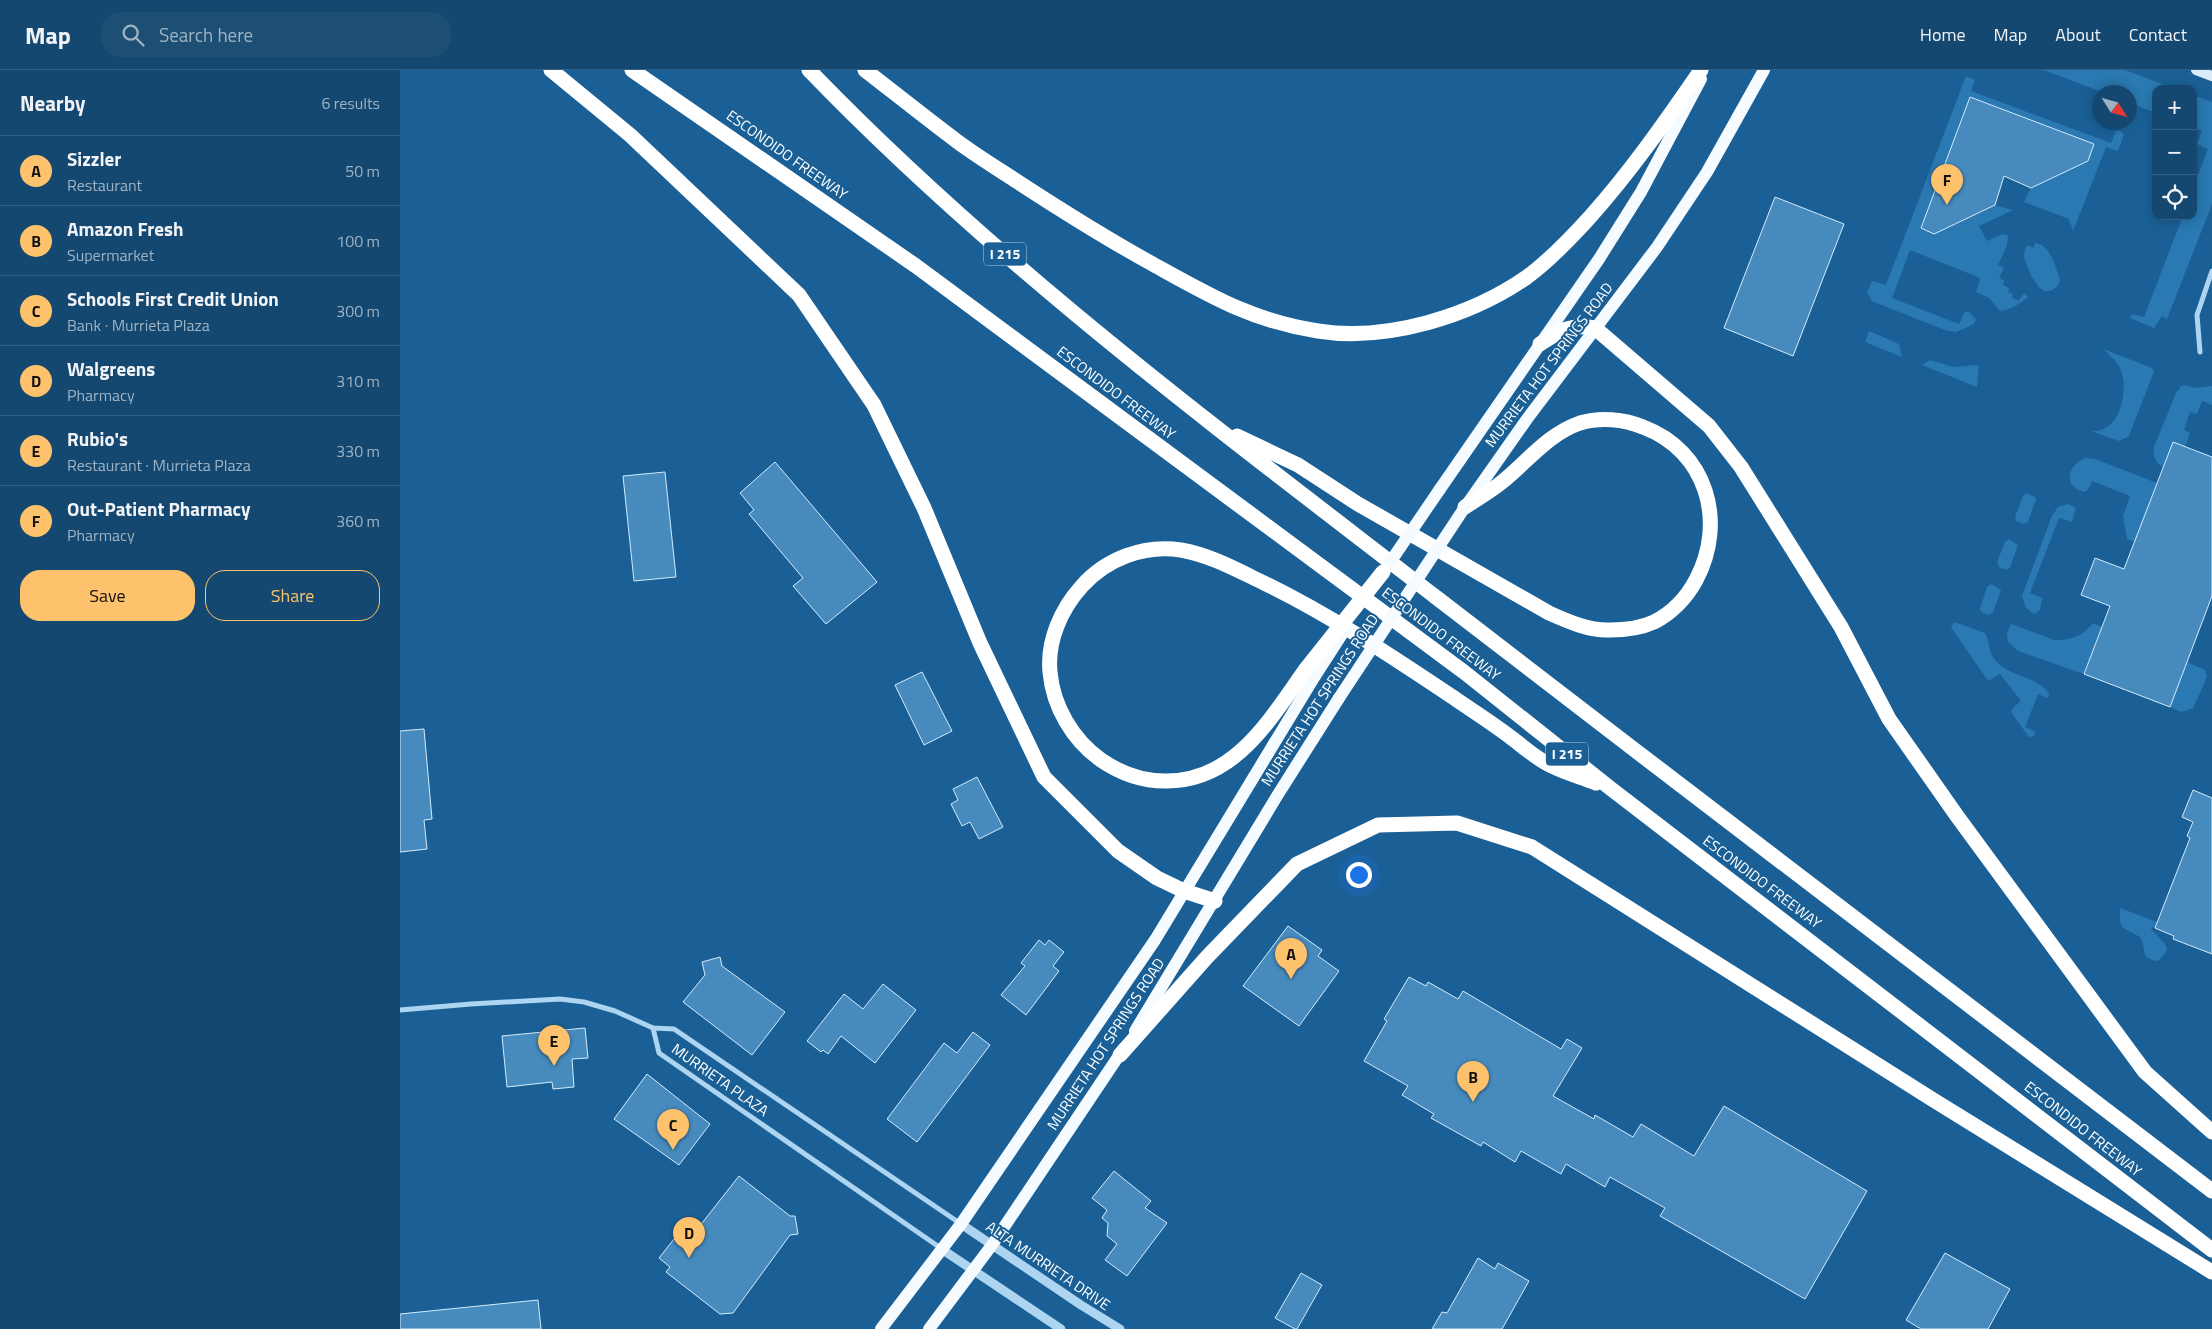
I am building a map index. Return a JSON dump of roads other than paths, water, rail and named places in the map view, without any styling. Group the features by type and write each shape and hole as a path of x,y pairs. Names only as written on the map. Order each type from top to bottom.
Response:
{"highway":[{"path":"550,70 630,135 799,295 874,405 924,508 980,643 1044,776 1118,851 1157,878 1184,891 1214,901"},
{"name":"ESCONDIDO FREEWAY","path":"632,70 916,266 1464,672 1610,788 2212,1250"},
{"name":"ESCONDIDO FREEWAY","path":"809,70 862,126 1029,276 1212,425 1990,1023 2212,1191"},
{"path":"865,70 960,143 1095,232 1221,302 1267,321 1320,332 1347,332 1377,331 1428,323 1478,305 1528,276 1568,241 1609,196 1650,144 1701,70"},
{"path":"1540,344 1562,329 1578,326 1595,328 1709,426 1741,467 1841,627 1889,719 1956,816 2145,1072 2212,1132"},
{"path":"1212,425 1298,464 1358,504 1549,613 1571,623 1594,629 1608,631 1637,627 1654,622 1669,613 1692,588 1702,570 1710,542 1712,524 1709,504 1697,472 1684,454 1656,431 1621,420 1600,420 1581,423 1552,437 1502,482 1465,508"},
{"path":"1383,572 1310,673 1253,740 1235,758 1204,775 1172,782 1156,781 1127,774 1109,765 1085,747 1072,732 1055,697 1050,670 1055,631 1063,611 1088,579 1102,567 1140,551 1162,548 1180,550 1212,559 1281,591 1362,637 1550,765 1610,788"},
{"path":"1120,1055 1207,957 1297,864 1378,825 1457,822 1532,847 1935,1101 2212,1272"}],"main road":[{"name":"MURRIETA HOT SPRINGS ROAD","path":"1383,572 1599,259 1641,192 1706,70"},
{"name":"MURRIETA HOT SPRINGS ROAD","path":"929,1329 974,1271 1120,1055 1277,796 1339,698 1465,508 1527,419 1657,247 1707,172 1764,70"},
{"path":"2196,70 2212,76"},
{"name":"MURRIETA HOT SPRINGS ROAD","path":"881,1329 943,1250 1155,940 1310,673"}],"street":[{"path":"2200,352 2197,315 2212,271"},
{"path":"400,1010 560,999 584,1002 615,1011 653,1028"},
{"name":"MURRIETA PLAZA","path":"943,1250 659,1053 653,1028 674,1029 961,1224"},
{"name":"ALTA MURRIETA DRIVE","path":"961,1224 1120,1329"},
{"path":"943,1250 1061,1329"}],"place":[{"name":"Out-Patient Pharmacy","path":"1947,205"},
{"name":"Sizzler","path":"1291,979"},
{"name":"Rubio's","path":"554,1066"},
{"name":"Amazon Fresh","path":"1473,1102"},
{"name":"Schools First Credit Union","path":"673,1150"},
{"name":"Walgreens","path":"689,1258"}]}
